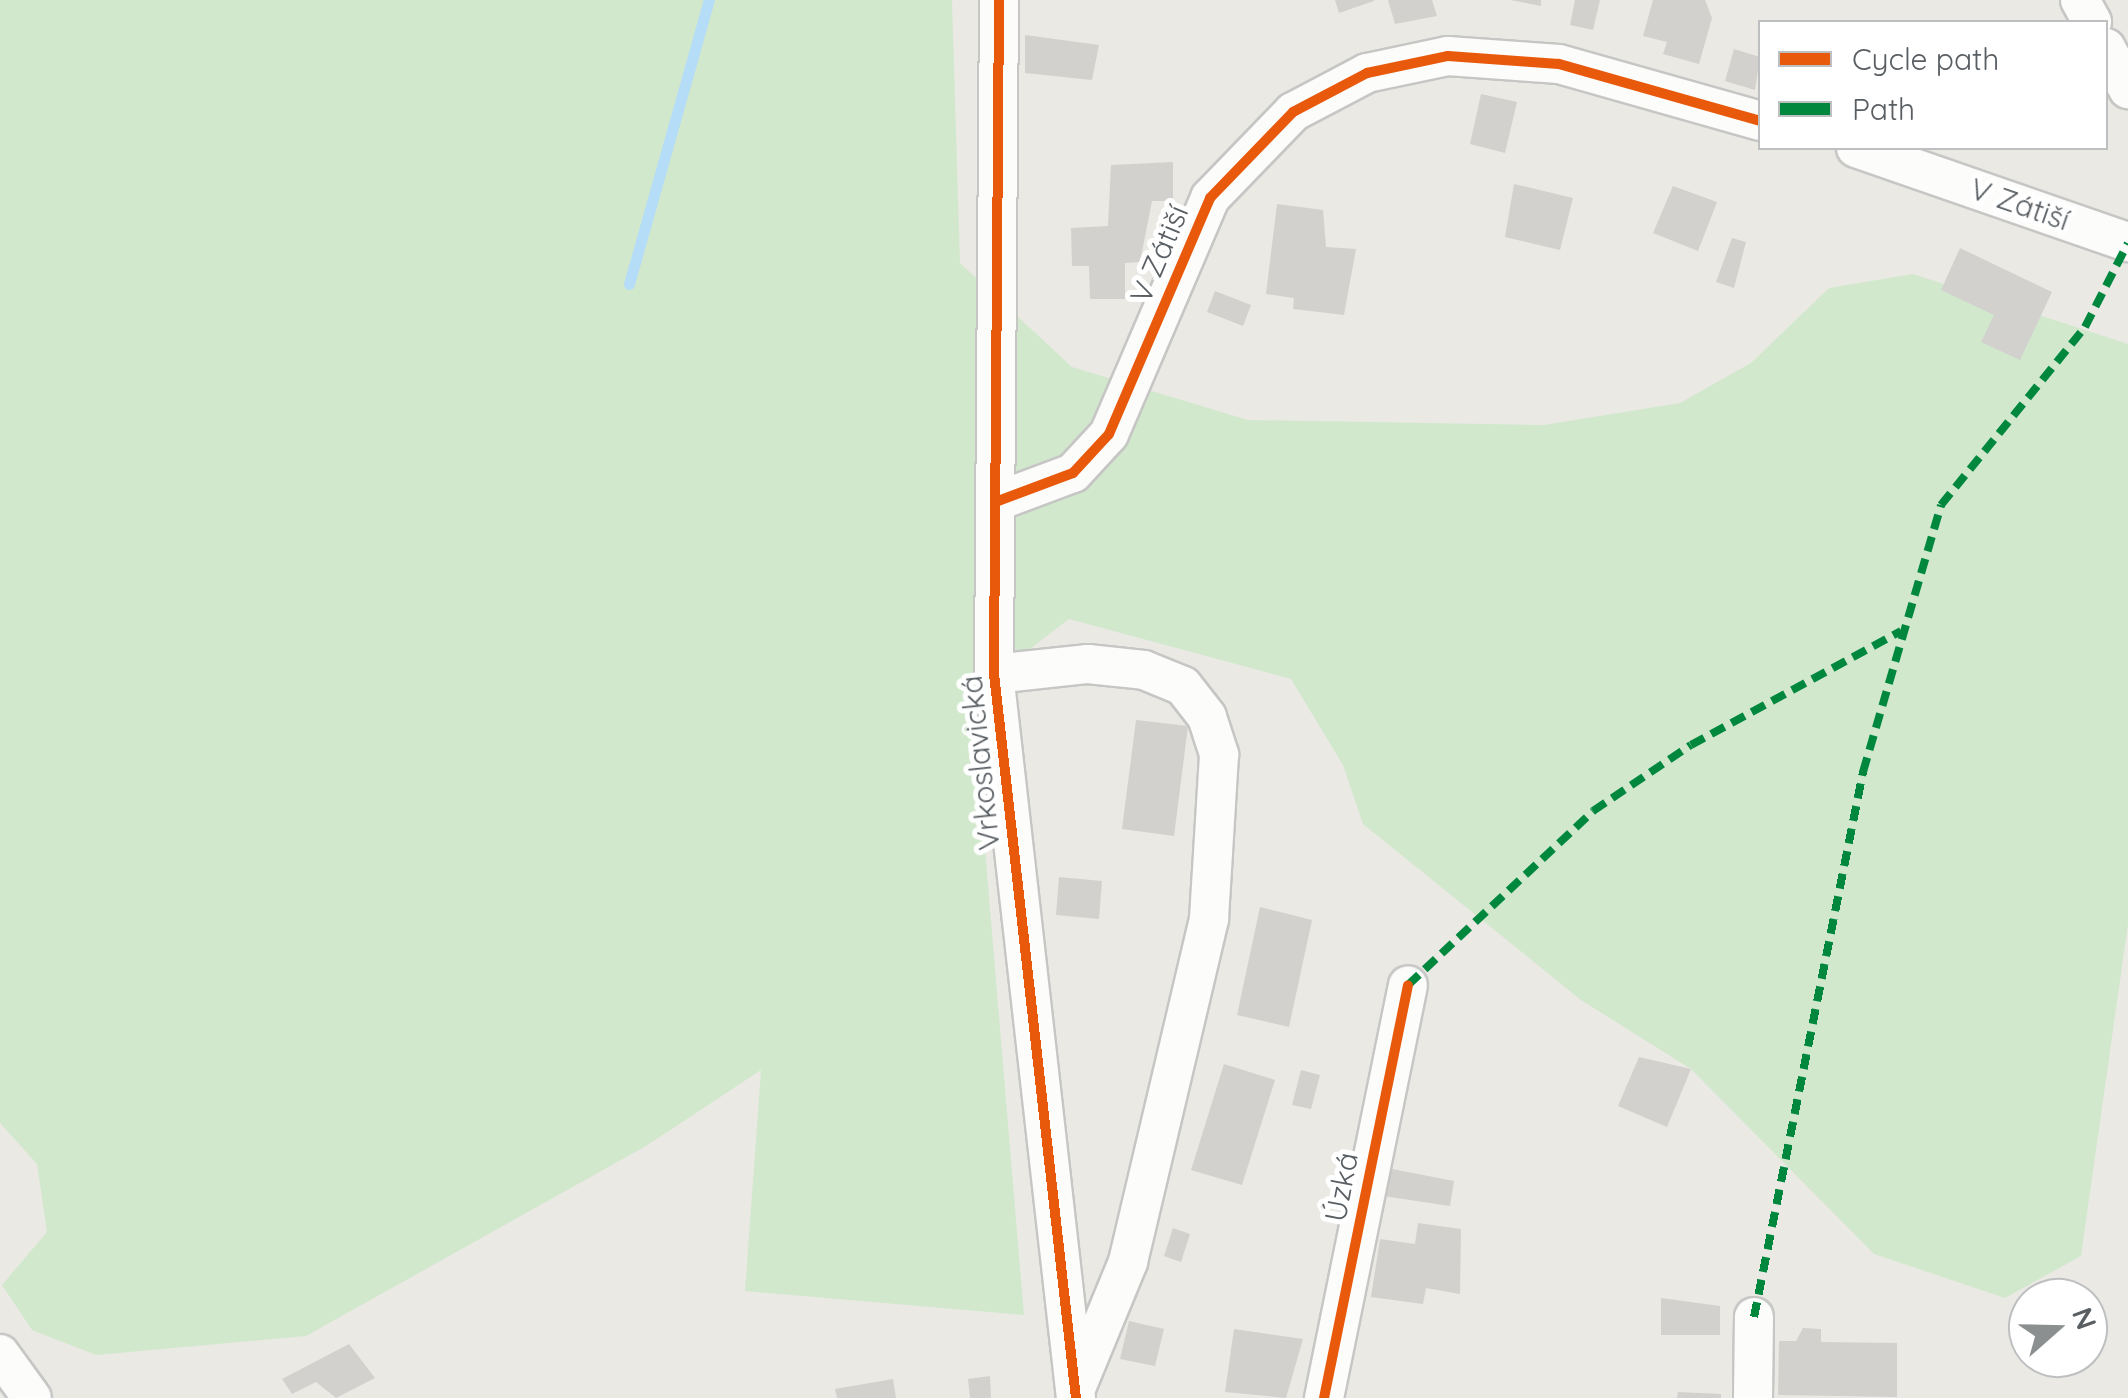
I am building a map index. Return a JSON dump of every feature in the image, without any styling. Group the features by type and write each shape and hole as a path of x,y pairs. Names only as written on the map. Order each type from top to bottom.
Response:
{"street":[{"name":"Vrkoslavická","path":"999,0 994,674 1076,1394"},
{"path":"2108,52 2128,89"},
{"name":"V Zátiší","path":"998,501 1072,473 1109,434 1210,198 1293,112 1368,73 1448,56 1559,64 1758,120"},
{"name":"V Zátiší","path":"1862,150 2128,242"},
{"name":"Vrkoslavická","path":"994,674 1088,664 1144,670 1183,686 1208,717 1218,755 1209,919 1128,1262 1076,1394"},
{"name":"Úzká","path":"1324,1398 1408,985"},
{"path":"1752,1398 1754,1317"},
{"path":"0,1354 32,1398"}],"green space":[{"path":"0,0 952,0 960,263 1072,367 1248,420 1544,425 1680,403 1751,363 1829,288 1913,274 2128,344 2128,924 2081,1256 2041,1278 2008,1278 2005,1298 1874,1254 1691,1069 1581,1000 1363,824 1343,765 1291,679 1069,619 972,693 1024,1315 745,1291 761,1070 646,1146 306,1336 96,1355 32,1330 2,1285 47,1232 37,1164 0,1123"}],"building":[{"path":"1335,0 1374,0 1374,1 1339,13"},
{"path":"1388,0 1432,0 1437,16 1395,24"},
{"path":"1510,0 1541,0 1541,6"},
{"path":"1575,0 1600,0 1593,30 1570,25"},
{"path":"1653,0 1705,0 1712,18 1699,64 1663,54 1667,42 1643,36"},
{"path":"1025,35 1099,45 1092,80 1025,73"},
{"path":"1734,49 1758,56 1755,90 1725,81"},
{"path":"1481,94 1517,102 1505,153 1470,144"},
{"path":"1173,162 1173,201 1152,201 1140,262 1125,263 1125,299 1090,299 1089,266 1072,266 1071,228 1108,226 1111,165"},
{"path":"1514,184 1573,198 1560,250 1505,237"},
{"path":"1673,186 1717,202 1698,251 1653,233"},
{"path":"1277,204 1323,210 1326,247 1356,249 1344,315 1293,309 1294,298 1266,294"},
{"path":"1732,238 1746,242 1734,288 1716,282"},
{"path":"1960,248 2052,292 2020,360 1981,342 1994,315 1941,290"},
{"path":"1215,291 1251,305 1243,326 1207,312"},
{"path":"1136,720 1188,726 1174,836 1122,829"},
{"path":"1059,877 1102,881 1099,919 1056,915"},
{"path":"1260,907 1312,920 1289,1027 1237,1015"},
{"path":"1639,1057 1691,1069 1667,1127 1618,1106"},
{"path":"1224,1064 1275,1080 1242,1185 1191,1170"},
{"path":"1301,1070 1320,1075 1311,1109 1292,1105"},
{"path":"1387,1168 1454,1181 1450,1206 1383,1196"},
{"path":"1418,1223 1461,1229 1460,1294 1426,1288 1423,1304 1371,1297 1380,1239 1415,1244"},
{"path":"1173,1228 1190,1234 1181,1262 1164,1256"},
{"path":"1661,1298 1720,1306 1720,1335 1661,1335"},
{"path":"1129,1321 1164,1329 1155,1366 1120,1359"},
{"path":"1803,1328 1821,1329 1821,1342 1897,1343 1897,1397 1778,1395 1779,1341 1796,1341"},
{"path":"1234,1329 1303,1339 1286,1398 1225,1392"},
{"path":"349,1344 375,1378 336,1398 316,1382 292,1394 282,1379"},
{"path":"990,1376 991,1398 970,1398 968,1379"},
{"path":"893,1379 896,1398 837,1398 835,1389"},
{"path":"1678,1392 1721,1394 1721,1398 1677,1398"}],"waterway":[{"path":"629,284 709,0"}],"marked path":[{"path":"1754,1317 1863,772 1941,505 2085,327 2128,243"},
{"path":"1408,985 1593,811 1691,745 1901,631"}],"cycle path":[{"path":"999,0 994,674 1076,1398"},
{"path":"998,501 1073,473 1109,434 1210,198 1293,112 1367,73 1448,56 1559,64 1758,120"},
{"path":"1324,1398 1408,985"}]}
